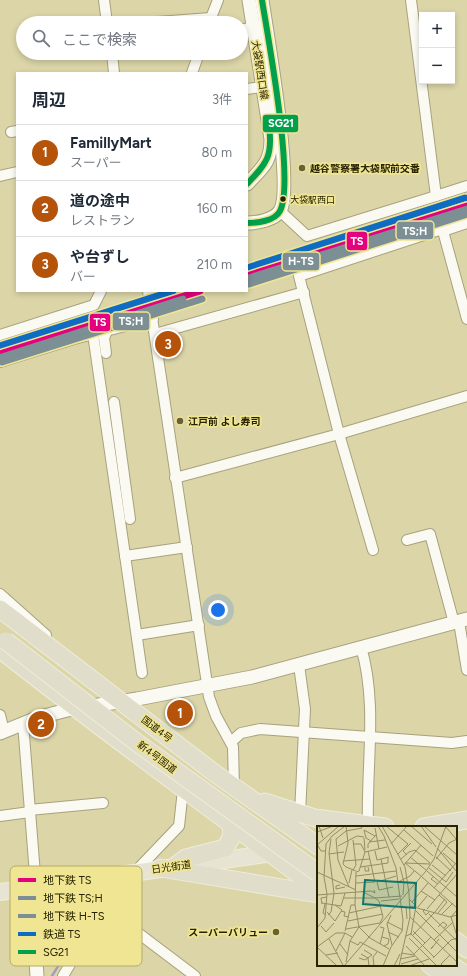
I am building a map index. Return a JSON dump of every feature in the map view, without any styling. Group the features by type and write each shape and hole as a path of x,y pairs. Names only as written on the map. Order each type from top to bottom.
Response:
{"highway":[{"name":"国道4号","path":"0,609 238,790 317,844"},
{"path":"4,636 41,682 75,709 272,853 317,888"},
{"name":"新4号国道","path":"4,636 317,859"},
{"name":"新4号国道","path":"4,636 136,742 317,872"},
{"path":"238,790 300,814 332,822 377,826"},
{"path":"430,826 467,820"},
{"path":"168,867 186,858 225,848 231,838 232,825"},
{"name":"日光街道","path":"272,853 317,845"},
{"path":"168,867 317,894"},
{"path":"457,942 467,949"},
{"path":"457,956 467,963"},
{"path":"431,966 446,976"},
{"path":"452,966 467,976"}],"main road":[{"name":"日光街道","path":"142,871 272,853"},
{"name":"日光街道","path":"0,892 10,890"}],"street":[{"path":"104,0 106,16"},
{"path":"212,16 218,0"},
{"name":"大袋駅西口線","path":"249,0 262,87 276,139"},
{"name":"大袋駅西口線","path":"262,0 254,30 276,139"},
{"path":"411,0 436,196"},
{"path":"113,60 114,72"},
{"path":"192,72 197,60"},
{"path":"248,89 262,87"},
{"path":"248,183 263,169 276,139"},
{"path":"248,223 267,220 280,211 283,200 284,170 276,139"},
{"path":"263,169 284,170"},
{"path":"0,176 16,172"},
{"path":"280,211 307,236 467,186"},
{"path":"372,546 339,434 299,276 439,230 443,231 467,223"},
{"path":"443,231 467,319"},
{"path":"0,334 94,305 100,292"},
{"path":"148,292 207,685 211,704 233,747 238,790"},
{"path":"155,334 304,292"},
{"path":"0,362 93,334 153,319"},
{"path":"106,331 104,338 106,352"},
{"path":"93,334 115,451 130,519"},
{"path":"176,478 339,434 467,396"},
{"path":"114,402 115,451 125,556 142,674"},
{"path":"407,540 430,534 460,621 467,670"},
{"path":"125,556 186,548"},
{"path":"0,594 53,641 56,652"},
{"path":"0,716 2,732 23,723 75,709 207,685 299,665 460,621"},
{"path":"136,635 199,625"},
{"path":"361,647 368,684 369,738 377,826"},
{"path":"0,660 36,683 41,682"},
{"path":"299,665 305,708 300,814"},
{"path":"23,723 30,811 32,866"},
{"path":"231,742 237,735 251,730 266,729 369,738 452,743 467,741"},
{"path":"141,866 179,826 184,790"},
{"path":"0,816 30,811 103,803"},
{"path":"142,935 195,976"},
{"path":"37,966 37,976"},
{"path":"63,976 69,966"}],"waterway":[{"path":"52,976 58,966"}],"metro line":[{"name":"TS","path":"248,276 467,206"},
{"name":"H-TS","path":"249,278 467,209"},
{"name":"TS;H","path":"249,284 467,214"},
{"name":"TS","path":"0,354 197,292"},
{"name":"H-TS","path":"2,357 183,299"},
{"name":"TS;H","path":"2,362 202,299"}],"rail line":[{"name":"TS","path":"248,268 465,198"},
{"name":"TS","path":"0,346 170,292"}],"transit line":[{"name":"SG21","path":"248,223 261,222 278,214 284,195 284,171 279,108 262,0"},
{"name":"SG21","path":"248,183 264,164 267,158 270,145 269,126"}],"place":[{"name":"越谷警察署大袋駅前交番","path":"302,168"},
{"name":"大袋駅西口","path":"283,199"},
{"name":"や台ずし","path":"168,344"},
{"name":"江戸前 よし寿司","path":"180,421"},
{"name":"FamillyMart","path":"180,713"},
{"name":"道の途中","path":"41,724"},
{"name":"スーパーバリュー","path":"276,932"}]}
